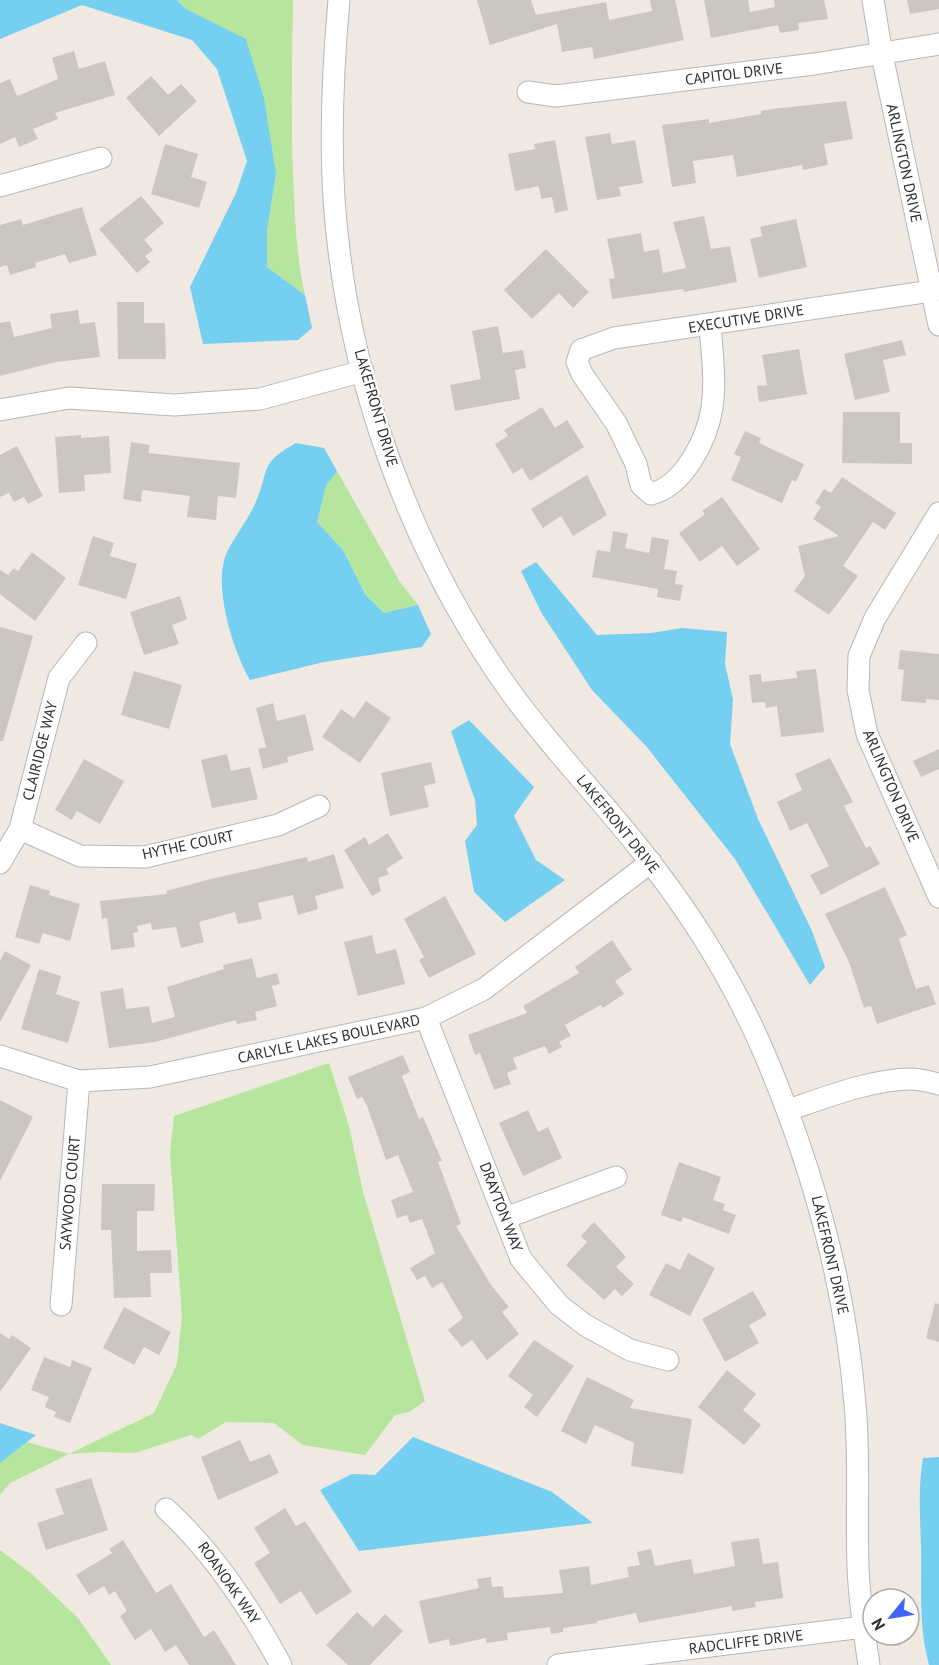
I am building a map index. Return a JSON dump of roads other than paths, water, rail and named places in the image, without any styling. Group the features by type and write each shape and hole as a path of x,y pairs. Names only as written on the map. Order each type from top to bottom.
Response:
{"street":[{"name":"LAKEFRONT DRIVE","path":"339,0 333,65 334,198 341,261 363,371 382,436 412,518 472,634 539,729 651,862 683,907 735,993 764,1051 788,1110 822,1214 845,1316 856,1422 858,1570 861,1604"},
{"name":"ARLINGTON DRIVE","path":"873,0 882,55 935,290 939,325"},
{"name":"CAPITOL DRIVE","path":"528,92 556,96 882,55 939,44"},
{"path":"0,186 101,158"},
{"name":"EXECUTIVE DRIVE","path":"710,325 714,375 712,410 690,464 675,482 662,492 651,494 641,485 636,464 616,423 582,374 577,362 581,350 595,342 935,290"},
{"path":"0,410 69,398 174,405 260,399 363,371"},
{"name":"ARLINGTON DRIVE","path":"939,513 875,618 859,656 858,690 867,734 939,897"},
{"name":"CLAIRIDGE WAY","path":"0,863 20,829 59,678 86,643"},
{"name":"HYTHE COURT","path":"20,829 80,856 145,856 278,825 319,806"},
{"name":"CARLYLE LAKES BOULEVARD","path":"0,1056 79,1081 150,1077 426,1018 484,989 651,862"},
{"name":"DRAYTON WAY","path":"426,1018 521,1259 559,1305 585,1325 630,1350 668,1360"},
{"path":"788,1110 876,1084 911,1079 939,1084"},
{"name":"SAYWOOD COURT","path":"61,1305 79,1081"},
{"path":"505,1218 616,1177"},
{"name":"ROANOAK WAY","path":"166,1509 194,1535 216,1561 261,1628 281,1665"},
{"name":"RADCLIFFE DRIVE","path":"558,1665 861,1627"},
{"name":"LAKEFRONT DRIVE","path":"866,1647 869,1665"}],"water":[{"path":"0,0 177,0 186,9 246,39 264,98 276,174 267,231 267,267 305,295 312,328 298,340 203,344 190,287 236,193 247,161 217,69 192,40 82,5 0,39"},
{"path":"296,443 324,448 337,471 326,486 317,522 343,550 365,594 384,613 418,605 431,634 422,647 324,662 250,680 237,652 226,618 222,582 223,566 227,552 255,504 270,463"},
{"path":"536,562 597,635 651,633 682,628 727,632 725,664 733,699 730,744 758,819 812,931 825,967 810,985 735,859 646,746 592,690 541,612 521,571"},
{"path":"469,720 534,787 514,816 536,860 565,880 505,922 474,892 465,841 477,825 475,800 451,731"},
{"path":"0,1423 36,1435 0,1463"},
{"path":"413,1437 552,1492 593,1523 359,1551 320,1490 352,1474 375,1475"},
{"path":"939,1457 939,1665 929,1665 922,1620 921,1469 923,1458"}]}
